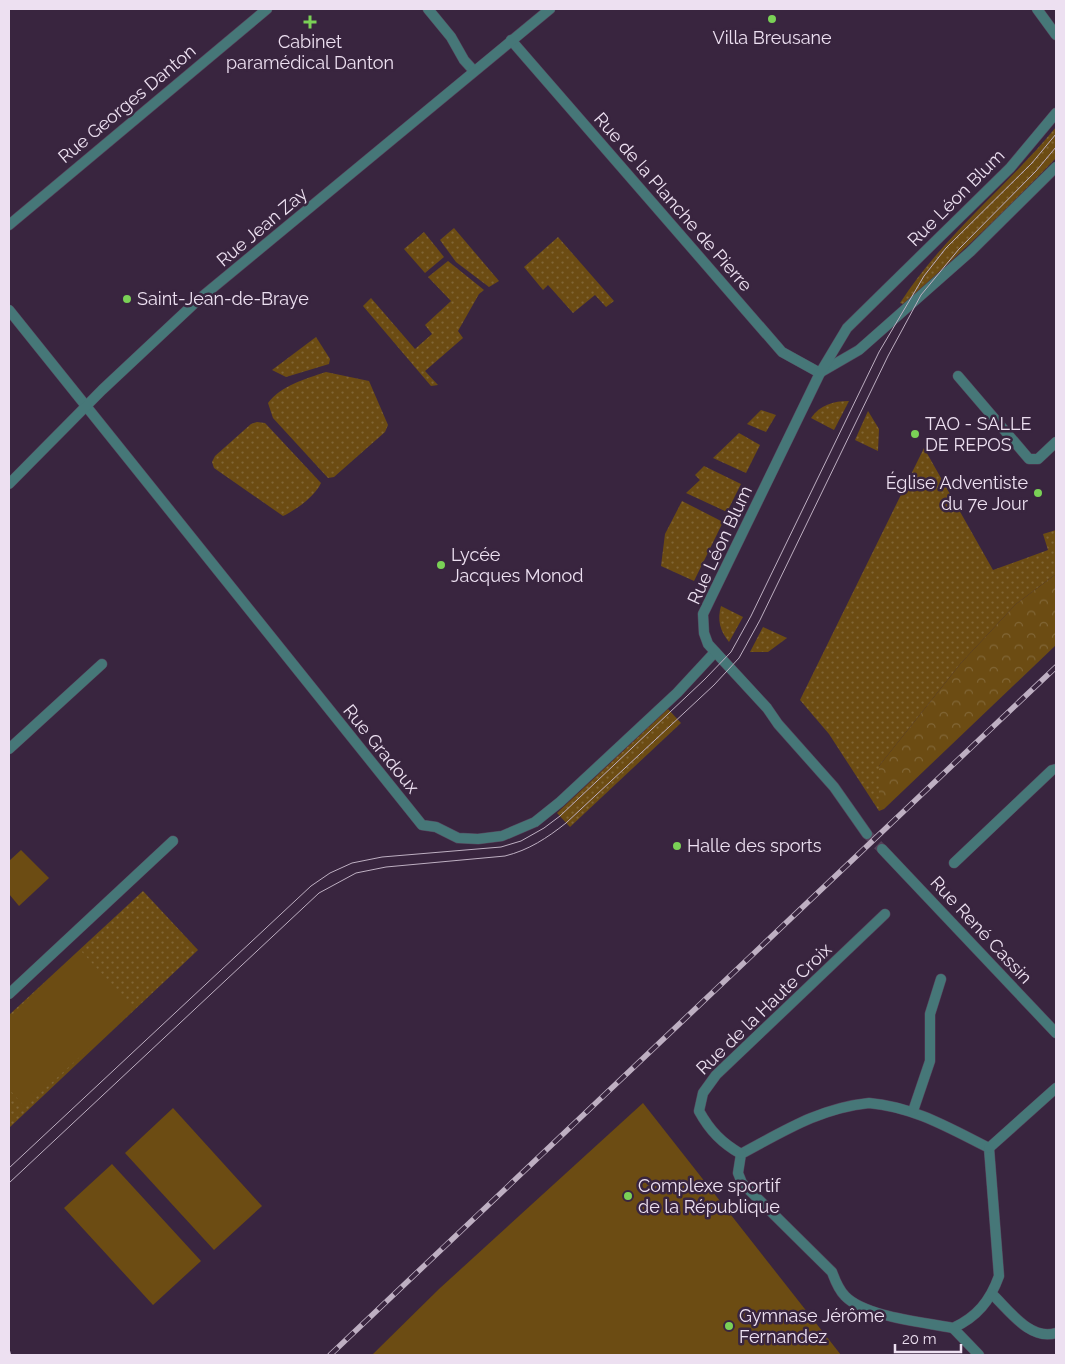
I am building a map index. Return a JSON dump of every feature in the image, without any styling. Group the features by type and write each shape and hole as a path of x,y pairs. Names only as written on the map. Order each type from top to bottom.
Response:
{"street":[{"name":"Rue Georges Danton","path":"9,225 266,9"},
{"path":"428,9 451,37 464,60 474,71"},
{"name":"Rue Jean Zay","path":"9,484 85,407 198,300 550,9"},
{"path":"1037,9 1056,35"},
{"name":"Rue de la Planche de Pierre","path":"511,40 782,352 820,372"},
{"name":"Rue Léon Blum","path":"867,834 834,787 778,724 767,708 708,644 704,633 703,614 820,372 846,328 1010,168 1056,114"},
{"path":"820,372 859,350 970,252 1056,167"},
{"name":"Rue Gradoux","path":"9,310 422,825 436,827 458,838 478,839 502,836 539,819 689,681 715,652"},
{"path":"958,376 1028,459 1038,459 1056,442"},
{"path":"9,750 102,664"},
{"path":"954,863 1052,770 1056,769"},
{"path":"9,994 173,841"},
{"name":"Rue René Cassin","path":"882,849 1056,1033"},
{"name":"Rue de la Haute Croix","path":"741,1154 727,1146 710,1130 699,1111 703,1093 716,1075 885,914"},
{"path":"913,1110 930,1061 930,1014 941,979"},
{"path":"989,1148 1056,1088"},
{"path":"979,1355 952,1328 869,1310 846,1297 838,1287 832,1272 742,1182 738,1173 741,1154 812,1116 850,1105 885,1104 913,1110 989,1148"},
{"path":"952,1328 981,1310 992,1294 999,1276 989,1148"},
{"path":"992,1294 1028,1329 1050,1335 1056,1333"}],"green space":[{"path":"1056,127 1056,158 962,251 903,304 900,303 935,256 1017,171"},
{"path":"454,228 499,281 489,287 456,262 440,240"},
{"path":"424,232 444,257 425,273 404,249"},
{"path":"558,237 614,301 606,307 595,295 573,313 548,285 543,290 524,267"},
{"path":"448,261 484,290 479,294 458,331 463,338 425,371 438,385 431,386 363,306 371,298 415,349 432,334 425,325 451,301 428,277"},
{"path":"316,337 330,359 329,364 286,377 272,370"},
{"path":"326,372 369,381 388,425 385,432 334,477 328,478 273,418 268,403 287,387"},
{"path":"849,401 834,430 811,418 818,410 827,405"},
{"path":"761,410 776,415 766,432 747,424"},
{"path":"868,411 879,429 878,451 855,440"},
{"path":"257,422 265,423 321,483 305,502 283,516 214,468 212,462 215,456 251,424"},
{"path":"739,433 760,445 746,473 713,458"},
{"path":"924,448 993,570 1048,550 1043,534 1056,530 1056,574 1016,604 961,663 879,766 879,811 829,734 800,700"},
{"path":"704,466 741,484 727,512 686,493 700,480 695,475"},
{"path":"682,501 723,522 694,581 661,566 665,534"},
{"path":"1056,574 1056,645 884,809 879,811 879,766 961,663 1016,604"},
{"path":"721,606 743,617 729,642 723,634 720,625"},
{"path":"763,627 787,638 768,652 750,652"},
{"path":"668,709 681,723 570,827 557,813"},
{"path":"21,850 49,878 19,906 9,894 9,861"},
{"path":"143,891 198,950 9,1128 9,1015"},
{"path":"81,951 133,1008 25,1107 9,1089 9,1019"},
{"name":"Complexe sportif de la République","path":"643,1103 841,1355 372,1355 439,1289"},
{"path":"173,1108 262,1206 214,1250 125,1153"},
{"path":"112,1164 201,1261 153,1305 64,1208"}],"tunnel":[{"path":"867,834 882,849"}],"tram line":[{"path":"9,1168 311,886 330,873 352,863 382,857 501,847 521,841 560,816 705,679 731,652 751,616 879,352 924,276 946,248 1032,163 1056,134"},
{"path":"9,1183 319,893 356,873 386,867 505,856 530,847 566,823 714,685 739,658 760,620 888,356 921,295 959,249 1036,171 1056,147"},
{"path":"9,1349 11,1355"}],"railway":[{"path":"330,1355 1056,667"}],"place":[{"name":"Villa Breusane","path":"772,19"},
{"name":"Cabinet paramédical Danton","path":"310,22"},
{"name":"Saint-Jean-de-Braye","path":"127,299"},
{"name":"TAO - SALLE DE REPOS","path":"915,434"},
{"name":"Église Adventiste du 7e Jour","path":"1038,493"},
{"name":"Lycée Jacques Monod","path":"441,565"},
{"name":"Halle des sports","path":"677,846"},
{"name":"Complexe sportif de la République","path":"628,1196"},
{"name":"Gymnase Jérôme Fernandez","path":"729,1326"}]}
